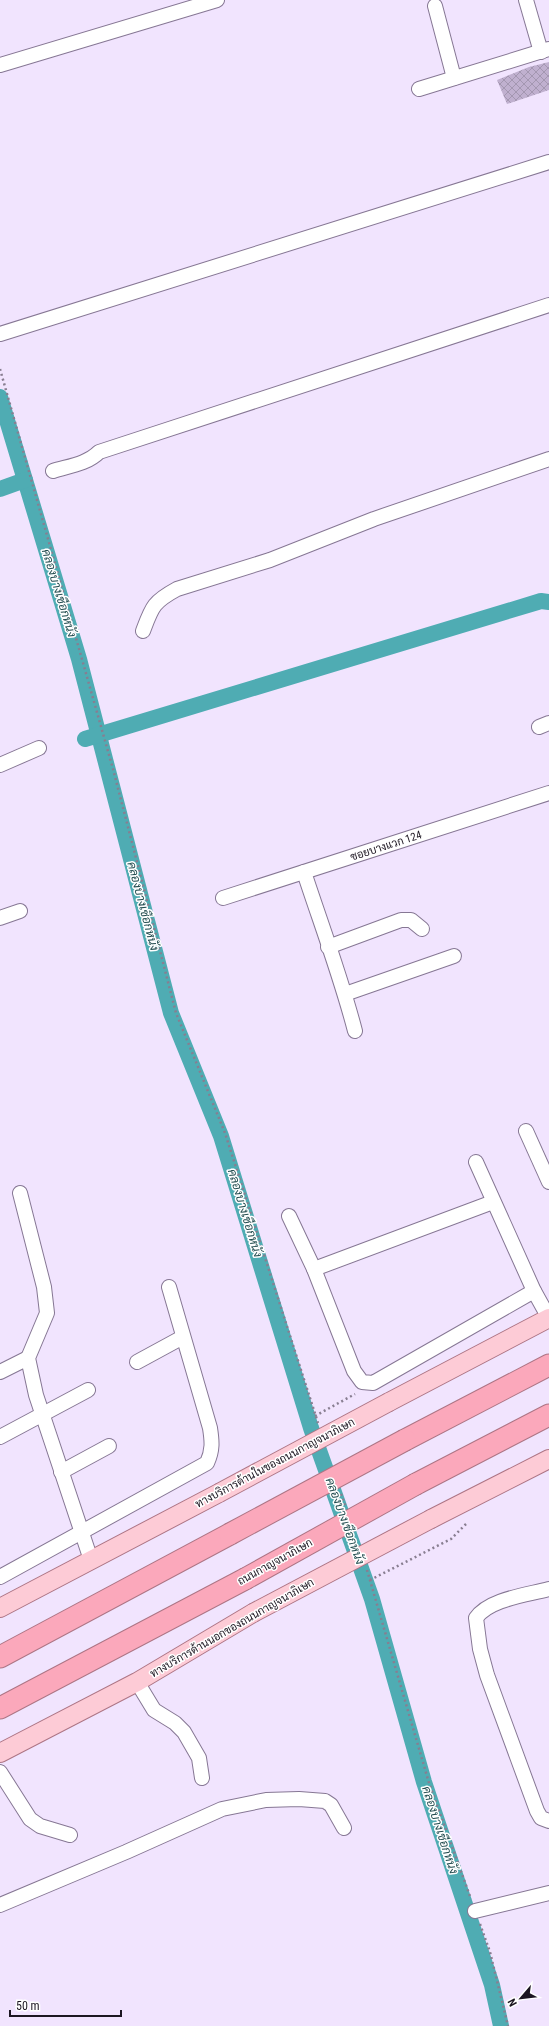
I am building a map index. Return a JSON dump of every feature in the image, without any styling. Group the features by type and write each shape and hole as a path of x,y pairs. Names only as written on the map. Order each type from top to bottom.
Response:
{"highway":[{"path":"0,1657 405,1440 549,1365"},
{"name":"ถนนกาญจนาภิเษก","path":"0,1708 245,1579 416,1484 549,1415"}],"main road":[{"name":"ทางบริการด้านในของถนนกาญจนาภิเษก","path":"0,1608 549,1318"},
{"name":"ทางบริการด้านนอกของถนนกาญจนาภิเษก","path":"0,1753 78,1711 137,1682 253,1614 431,1519 549,1459"},
{"path":"0,1738 78,1711"}],"street":[{"path":"0,65 217,0"},
{"path":"419,89 545,51 526,0"},
{"path":"435,6 454,78"},
{"path":"0,334 549,162"},
{"path":"53,471 86,461 99,452 549,305"},
{"path":"143,631 153,606 164,596 178,590 270,560 374,519 549,459"},
{"path":"0,765 39,748"},
{"name":"ซอยบางแวก 124","path":"223,898 549,793"},
{"path":"304,872 345,994 355,1030"},
{"path":"0,918 20,911"},
{"path":"328,947 401,920 411,920 422,930"},
{"path":"345,994 454,956"},
{"path":"526,1131 549,1182"},
{"path":"476,1162 534,1291 549,1318"},
{"path":"20,1193 44,1287 46,1313 28,1358 36,1395 91,1560"},
{"path":"314,1269 493,1202"},
{"path":"289,1216 314,1269 354,1371 362,1382 373,1383 534,1291"},
{"path":"0,1577 207,1463 212,1454 210,1428 169,1287"},
{"path":"137,1362 183,1337"},
{"path":"0,1372 28,1358"},
{"path":"0,1437 88,1390"},
{"path":"61,1472 109,1446"},
{"path":"549,1589 492,1604 481,1611 476,1618 480,1649 487,1675 537,1811 541,1818 549,1820"},
{"path":"137,1682 154,1710 175,1723 184,1732 199,1758 202,1778"},
{"path":"0,1772 30,1819 40,1826 70,1835"},
{"path":"0,1905 126,1852 222,1809 266,1800 299,1799 325,1801 331,1805 344,1828"},
{"path":"475,1912 549,1894"}],"path":[{"path":"0,369 113,769 176,1013 225,1132 318,1424"},
{"path":"315,1416 373,1383"},
{"path":"340,1490 347,1512"},
{"path":"370,1580 451,1539 467,1523"},
{"path":"364,1563 429,1783"}],"building":[{"path":"549,62 549,90 507,104 497,80 529,67"}],"waterway":[{"name":"คลองบางเชือกหนัง","path":"0,397 79,659 171,1013 221,1136 311,1428 372,1599 424,1782 492,1985 501,2026"},
{"path":"0,489 25,480"},
{"path":"85,739 541,601 549,602"}]}
